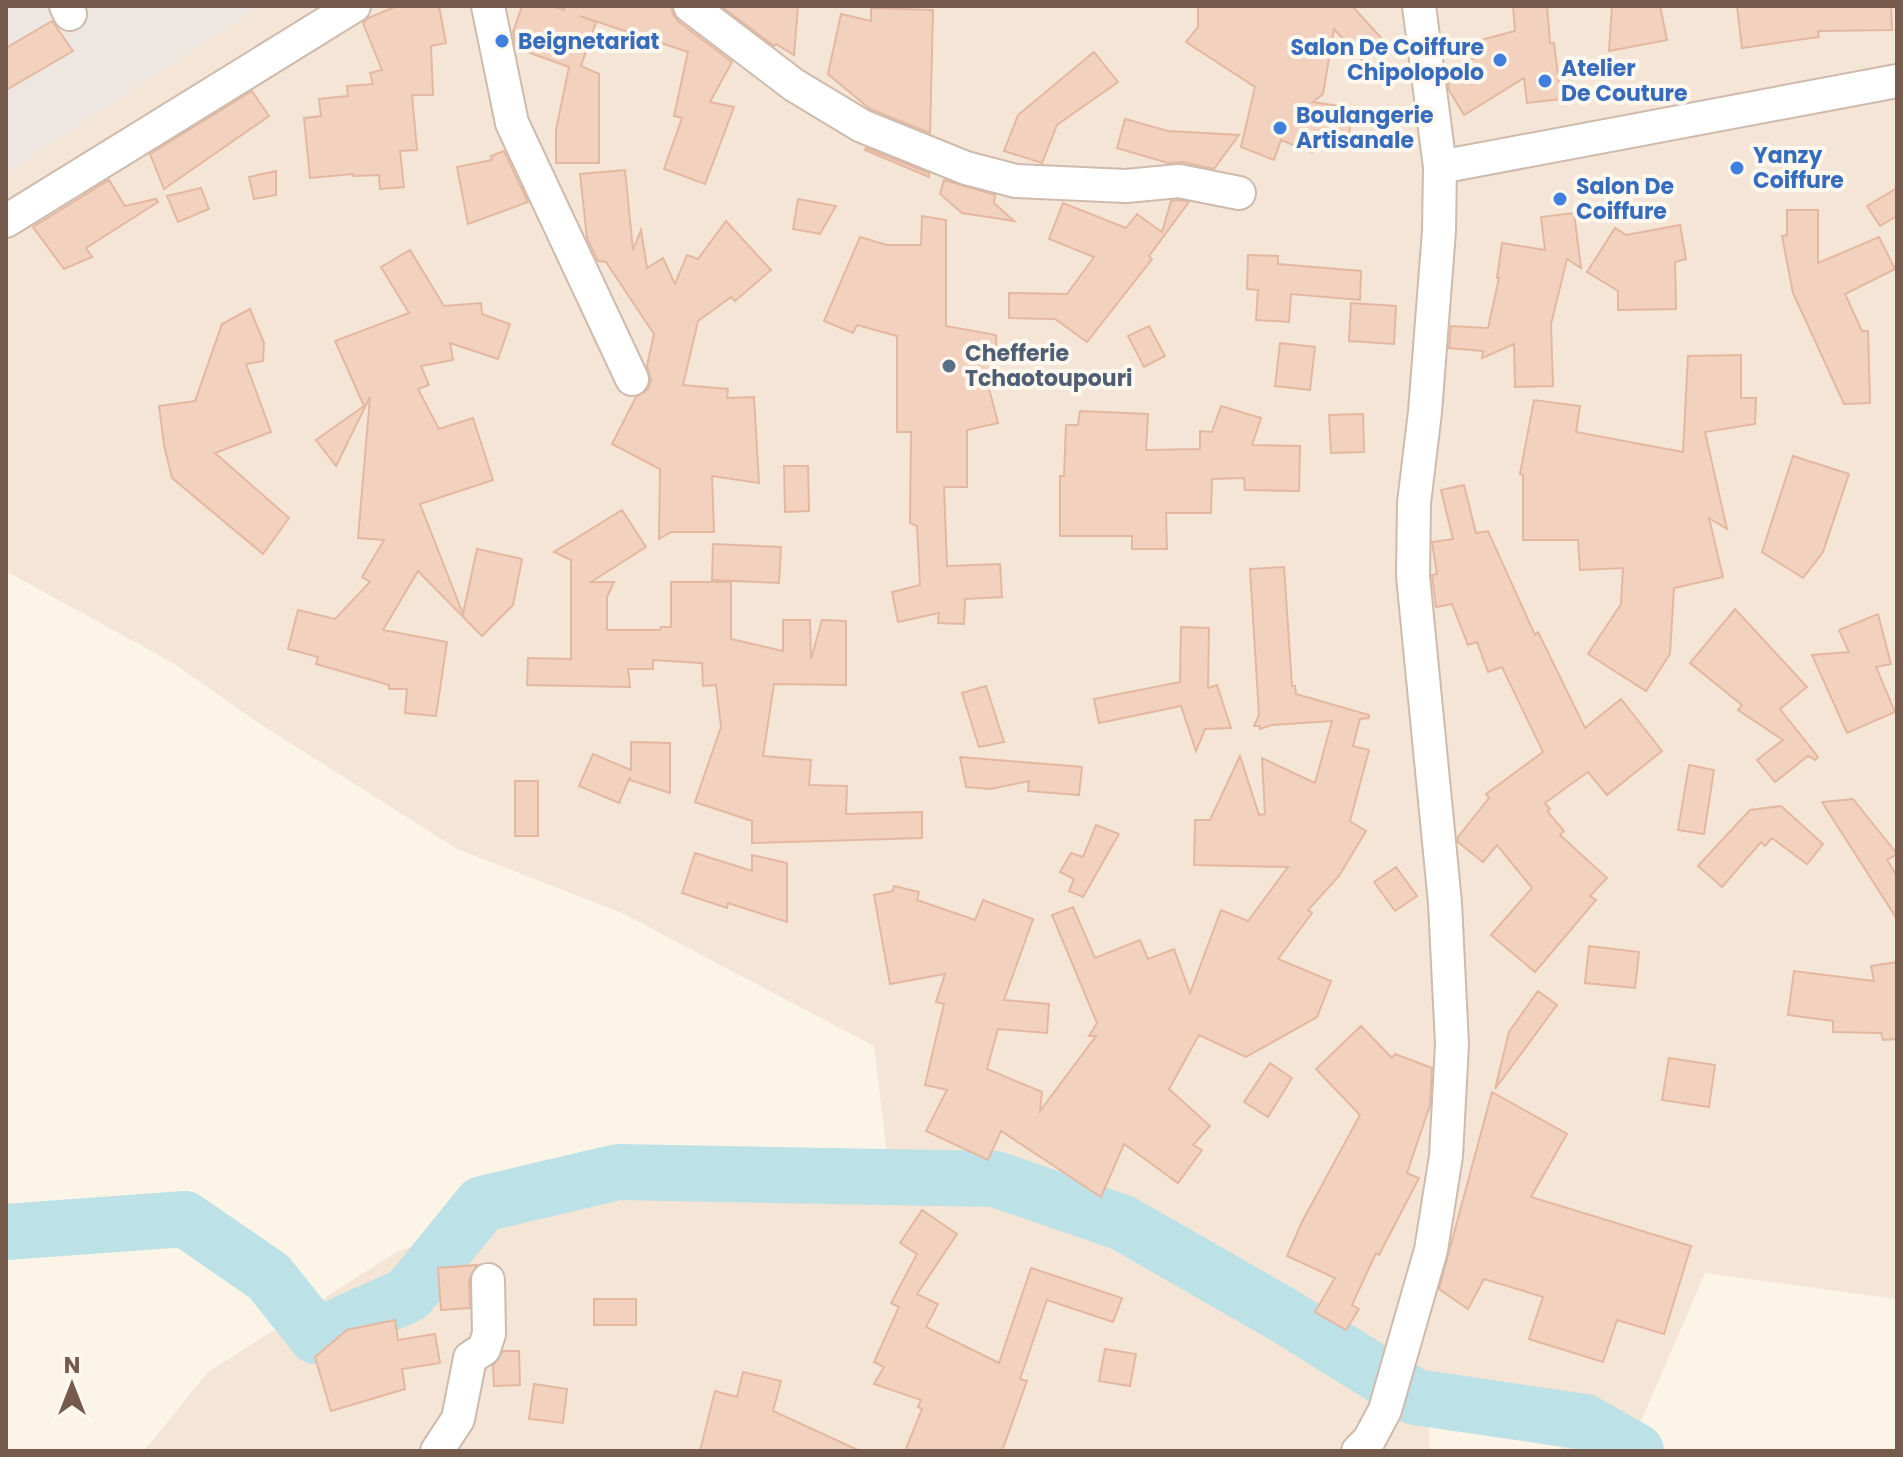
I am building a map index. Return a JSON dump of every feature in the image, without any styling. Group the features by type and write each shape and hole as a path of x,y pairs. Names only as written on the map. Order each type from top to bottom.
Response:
{"street":[{"path":"6,221 354,6"},
{"path":"488,6 512,123 632,379"},
{"path":"690,6 794,85 862,126 966,168 1016,181 1126,186 1179,181 1239,193"},
{"path":"1358,1451 1369,1440 1385,1410 1431,1250 1446,1156 1452,1044 1445,903 1413,576 1414,503 1425,412 1439,231 1440,167 1419,6"},
{"path":"1440,167 1897,81"},
{"path":"437,1451 458,1419 470,1358 484,1349 489,1334 488,1280"}],"shaded area":[{"path":"6,6 260,6 6,173"},
{"path":"260,6 1897,6 1897,1299 1705,1273 1628,1451 1565,1451 1516,1414 1428,1409 1430,1451 144,1451 208,1372 398,1251 600,1194 892,1197 874,1046 622,913 457,849 257,722 173,663 6,571 6,173"}],"building":[{"path":"397,6 439,6 446,43 431,46 433,95 412,95 417,150 400,151 404,187 380,189 379,175 310,178 304,118 321,116 319,99 348,96 347,86 373,84 370,73 382,70 363,23"},
{"path":"522,6 552,6 564,10 565,6 671,6 678,21 732,62 710,102 734,107 705,184 664,169 682,118 674,116 688,52 580,16 596,22 581,66 599,74 599,163 556,163 556,130 569,67 516,48 513,32"},
{"path":"721,6 798,6 794,55 776,44 774,46"},
{"path":"1198,6 1352,6 1384,41 1362,60 1334,29 1323,94 1313,102 1353,108 1347,148 1315,144 1312,152 1281,140 1274,160 1241,147 1255,87 1186,42 1198,27"},
{"path":"1513,6 1547,6 1550,43 1554,43 1561,99 1527,103 1524,78 1464,115 1449,90 1447,74 1484,52 1481,40 1515,31"},
{"path":"1612,6 1660,6 1667,40 1609,51"},
{"path":"1737,6 1891,6 1892,30 1818,31 1819,37 1742,48"},
{"path":"871,8 933,10 930,133 870,109 828,74 841,14 871,21"},
{"path":"52,21 73,51 6,90 6,48"},
{"path":"1094,52 1118,82 1057,125 1042,163 1004,151 1018,115"},
{"path":"252,91 269,116 164,189 150,154"},
{"path":"1125,119 1168,131 1239,135 1214,169 1183,162 1168,163 1117,148"},
{"path":"865,150 929,173 929,177"},
{"path":"504,151 528,202 468,224 457,167 492,160 491,156"},
{"path":"625,170 633,250 641,230 647,268 663,258 675,284 687,255 698,259 726,221 771,270 735,301 731,297 698,321 683,385 728,389 727,398 754,397 759,483 712,476 714,532 671,532 659,539 660,469 612,444 636,397 648,389 651,380 647,366 654,334 606,262 598,261 587,238 580,174"},
{"path":"276,171 276,195 254,199 249,177"},
{"path":"109,180 125,206 156,199 158,202 86,248 92,257 64,269 33,227"},
{"path":"944,180 995,195 994,203 1014,221 962,213 940,194"},
{"path":"201,188 209,209 178,222 167,196"},
{"path":"1897,188 1897,216 1880,226 1867,206"},
{"path":"798,199 836,206 820,234 793,229"},
{"path":"1171,201 1189,202 1149,256 1152,259 1087,342 1055,319 1009,318 1009,293 1067,294 1094,257 1049,239 1063,203 1126,228 1137,214 1162,232"},
{"path":"1787,210 1818,210 1818,263 1879,237 1895,269 1845,294 1862,331 1868,331 1870,403 1844,404 1793,293 1782,236 1787,235"},
{"path":"1574,213 1581,268 1567,259 1551,324 1553,386 1515,387 1514,344 1482,358 1483,351 1449,348 1451,326 1488,328 1499,278 1502,243 1545,250 1541,217"},
{"path":"922,216 946,220 946,326 996,335 997,373 985,373 998,423 967,430 967,487 944,487 947,566 1000,564 1002,597 965,599 964,624 938,623 939,613 898,622 892,592 920,585 917,526 910,523 911,432 897,432 897,336 857,325 853,333 824,321 860,237 887,245 921,245"},
{"path":"1680,225 1686,259 1675,262 1676,309 1618,310 1618,291 1587,272 1615,228 1626,235"},
{"path":"410,250 444,306 481,303 482,314 510,324 498,359 450,343 453,360 421,366 429,385 418,389 439,429 473,418 493,480 420,504 463,614 477,549 522,559 513,605 482,636 418,571 383,630 447,642 436,716 405,713 407,689 389,689 389,685 316,664 318,657 288,649 298,610 335,619 370,582 362,577 384,540 358,538 370,397 336,466 316,440 364,406 335,341 409,313 381,267"},
{"path":"1248,255 1278,256 1278,264 1361,271 1360,300 1291,294 1289,322 1256,320 1258,290 1247,289"},
{"path":"1351,303 1396,306 1394,344 1349,341"},
{"path":"250,309 264,343 263,361 246,364 271,432 215,453 289,518 263,554 172,478 159,406 195,401 222,324"},
{"path":"1149,326 1165,356 1144,367 1128,336"},
{"path":"1280,343 1315,347 1310,390 1275,386"},
{"path":"1741,355 1741,398 1756,398 1755,424 1705,432 1727,529 1709,518 1723,577 1674,588 1670,654 1646,691 1588,654 1621,604 1623,568 1580,570 1578,540 1523,540 1523,475 1520,474 1534,400 1580,406 1576,432 1683,452 1688,356"},
{"path":"1221,406 1261,418 1252,445 1300,446 1299,491 1245,490 1244,478 1212,479 1211,513 1166,513 1167,549 1132,549 1132,536 1060,536 1060,476 1064,476 1066,425 1078,425 1080,411 1148,414 1146,450 1200,449 1200,431 1212,432"},
{"path":"1363,414 1364,452 1331,453 1329,415"},
{"path":"1793,456 1849,474 1823,552 1803,578 1762,552"},
{"path":"784,466 808,466 809,511 785,512"},
{"path":"1464,485 1476,533 1488,531 1535,635 1538,632 1585,728 1621,699 1662,751 1607,795 1588,772 1545,803 1550,809 1547,811 1564,831 1560,835 1607,878 1590,896 1596,900 1535,972 1491,935 1532,888 1497,845 1483,862 1458,842 1458,837 1489,798 1486,794 1543,752 1502,667 1488,672 1477,642 1468,645 1452,604 1436,607 1432,575 1437,574 1432,542 1453,539 1441,490"},
{"path":"622,510 646,547 591,582 614,582 607,597 607,630 660,630 661,627 671,627 671,582 731,582 731,639 783,651 783,620 810,620 811,659 822,620 846,621 846,685 774,684 763,756 811,760 809,785 847,786 846,814 922,812 922,838 752,843 752,821 695,802 721,727 716,685 703,686 702,663 653,660 653,669 628,669 630,687 527,685 528,658 571,659 571,560 554,552"},
{"path":"713,544 781,547 779,583 712,580"},
{"path":"1284,567 1292,686 1295,686 1296,694 1369,715 1369,718 1360,719 1353,746 1369,750 1350,821 1366,831 1339,876 1308,910 1312,913 1278,959 1331,981 1317,1017 1246,1057 1199,1035 1169,1089 1210,1126 1193,1145 1202,1150 1178,1183 1124,1144 1101,1197 1001,1131 988,1160 926,1131 947,1090 925,1085 944,1004 936,1002 945,974 890,984 874,895 893,891 894,886 919,892 917,900 975,920 983,900 1033,919 1004,1000 1049,1004 1047,1033 998,1029 987,1069 1042,1092 1040,1111 1096,1036 1089,1036 1097,1023 1052,915 1073,907 1095,958 1140,940 1148,959 1174,949 1190,993 1221,910 1248,921 1288,867 1194,865 1195,820 1210,820 1240,756 1259,815 1265,814 1262,758 1315,783 1332,721 1272,725 1260,729 1260,726 1254,726 1259,715 1250,569"},
{"path":"1735,609 1807,687 1780,709 1818,757 1815,760 1808,756 1775,782 1757,760 1783,740 1738,710 1742,705 1690,663"},
{"path":"1878,614 1891,664 1876,667 1895,712 1847,733 1812,655 1849,652 1839,630"},
{"path":"1181,627 1209,628 1208,688 1217,685 1231,728 1205,729 1196,751 1181,706 1099,723 1094,699 1180,682"},
{"path":"986,686 1004,742 979,747 962,693"},
{"path":"631,742 670,743 670,793 630,780 630,777 619,803 579,786 593,754 631,770"},
{"path":"960,757 1082,767 1079,795 1028,791 1029,781 991,789 966,787"},
{"path":"1689,765 1714,770 1704,834 1678,830"},
{"path":"515,781 538,781 538,836 515,836"},
{"path":"1853,799 1897,854 1887,860 1897,876 1897,919 1822,802"},
{"path":"1781,806 1823,844 1807,864 1772,838 1765,846 1761,842 1722,887 1698,866 1750,810"},
{"path":"1096,825 1119,834 1083,897 1069,891 1074,879 1060,872 1071,853 1083,857"},
{"path":"695,853 752,871 752,855 787,863 787,922 728,903 727,908 682,893"},
{"path":"1396,867 1417,896 1395,911 1374,882"},
{"path":"1589,946 1639,952 1635,988 1585,983"},
{"path":"1897,962 1897,1039 1883,1040 1881,1033 1833,1032 1833,1021 1788,1015 1794,971 1874,981 1871,966"},
{"path":"1538,991 1557,1005 1495,1089 1509,1032"},
{"path":"1361,1026 1392,1058 1395,1054 1432,1068 1430,1105 1407,1173 1419,1178 1379,1255 1376,1253 1352,1305 1359,1309 1346,1330 1315,1312 1335,1278 1287,1256 1360,1115 1316,1069"},
{"path":"1669,1058 1715,1065 1709,1107 1662,1100"},
{"path":"1270,1063 1292,1078 1268,1117 1244,1102"},
{"path":"1492,1092 1567,1134 1531,1197 1691,1246 1664,1334 1617,1320 1603,1362 1529,1339 1543,1297 1484,1279 1468,1309 1439,1289"},
{"path":"922,1210 957,1234 917,1294 938,1304 926,1327 999,1363 1031,1268 1122,1298 1113,1322 1047,1300 1020,1379 1027,1381 1002,1451 905,1451 922,1409 918,1407 921,1400 874,1384 884,1367 874,1362 899,1307 891,1303 917,1254 900,1243"},
{"path":"477,1265 469,1280 470,1308 441,1310 438,1268"},
{"path":"594,1299 636,1299 636,1325 594,1325"},
{"path":"395,1320 398,1340 435,1334 440,1363 402,1369 405,1389 331,1411 315,1357 347,1330"},
{"path":"1105,1349 1136,1354 1130,1386 1099,1381"},
{"path":"503,1351 519,1351 520,1385 494,1386 493,1366"},
{"path":"743,1372 781,1381 773,1411 860,1451 700,1451 715,1391 737,1397"},
{"path":"534,1384 567,1389 563,1423 529,1419"}],"waterway":[{"path":"6,1232 185,1219 269,1277 316,1336 408,1295 482,1204 618,1172 995,1179 1123,1223 1285,1316 1415,1397 1585,1422 1636,1451"}],"place":[{"name":"Beignetariat","path":"502,41"},
{"name":"Salon De Coiffure Chipolopolo","path":"1500,60"},
{"name":"Atelier De Couture","path":"1545,81"},
{"name":"Boulangerie Artisanale","path":"1280,128"},
{"name":"Yanzy Coiffure","path":"1737,168"},
{"name":"Salon De Coiffure","path":"1560,199"},
{"name":"Chefferie Tchaotoupouri","path":"949,366"}]}
